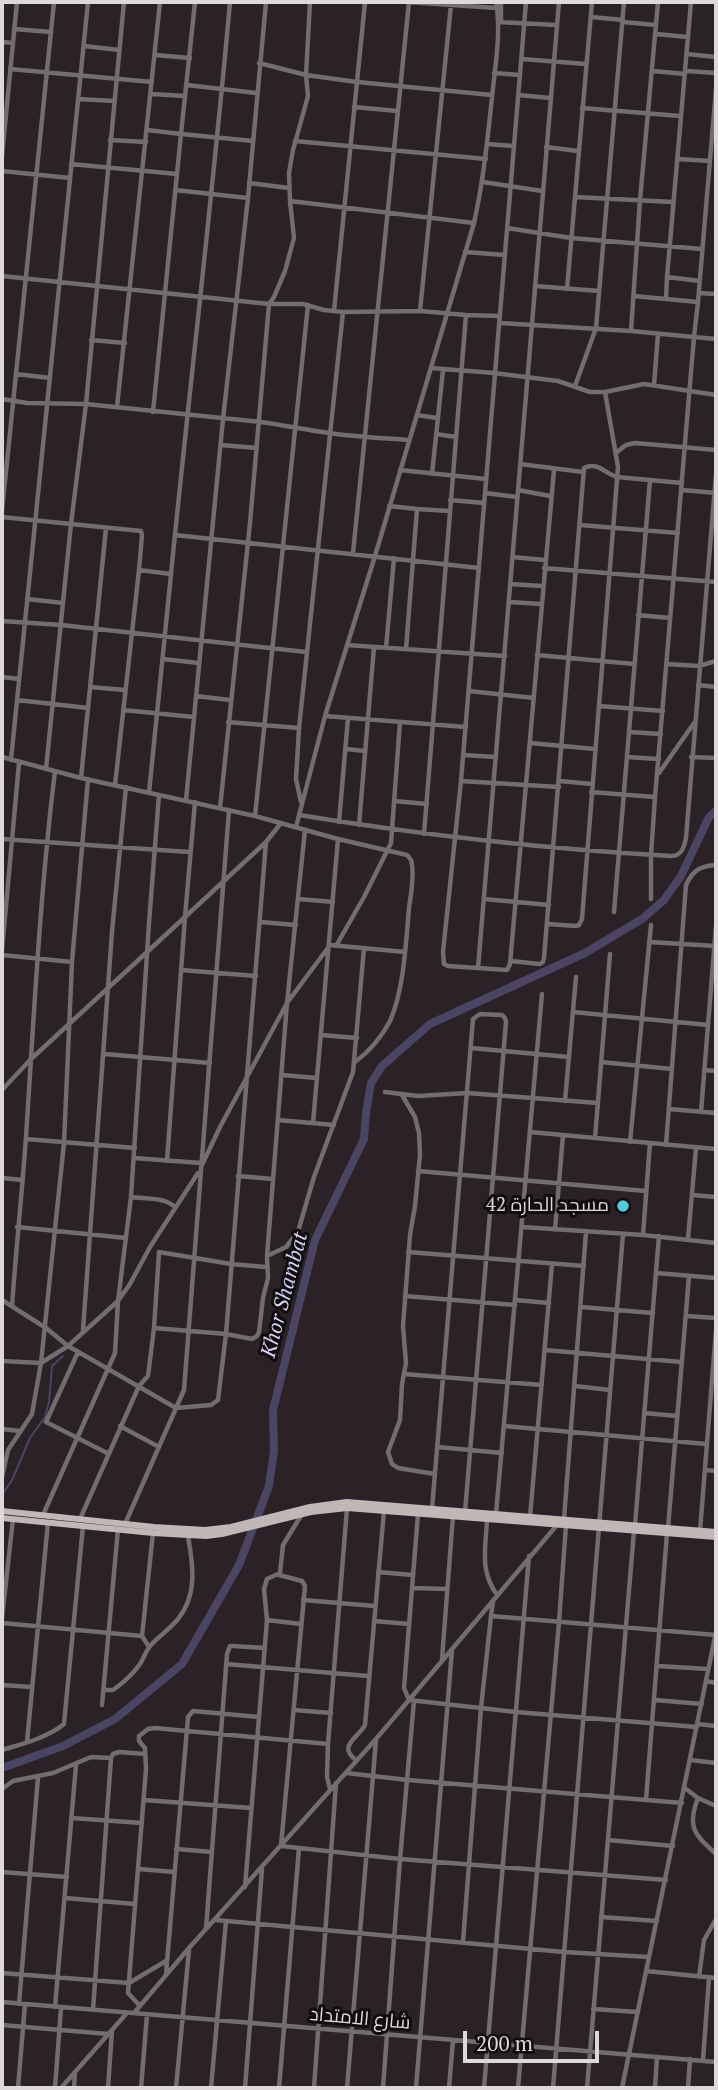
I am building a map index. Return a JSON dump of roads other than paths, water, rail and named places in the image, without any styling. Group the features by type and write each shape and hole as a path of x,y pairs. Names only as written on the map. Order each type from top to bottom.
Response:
{"main road":[{"path":"2,1511 118,1530 188,1536 206,1536 310,1507 337,1503 530,1517 562,1523"},
{"path":"267,1520 324,1509 347,1508 716,1534"},
{"path":"2,1518 188,1530 230,1529"},
{"path":"668,1531 716,1534"}],"street":[{"path":"2,156 17,2"},
{"path":"2,511 54,2"},
{"path":"11,760 88,2"},
{"path":"46,769 86,404 124,2"},
{"path":"117,408 160,2"},
{"path":"153,412 195,2"},
{"path":"149,793 230,2"},
{"path":"186,800 266,2"},
{"path":"220,808 248,543 269,304 293,245 290,162 308,96 306,75 310,2"},
{"path":"334,311 365,2"},
{"path":"296,827 325,716 474,223 486,159 499,22 498,4 408,2 353,553"},
{"path":"526,2 480,568 443,958 444,964 448,966 506,970 511,961 554,470"},
{"path":"478,968 559,2"},
{"path":"567,289 592,2"},
{"path":"575,386 596,328 624,2"},
{"path":"631,331 658,2"},
{"path":"666,299 691,2"},
{"path":"420,312 452,5"},
{"path":"591,18 656,25"},
{"path":"499,22 557,25"},
{"path":"14,29 51,32"},
{"path":"656,34 688,37"},
{"path":"2,42 13,43"},
{"path":"84,46 119,50"},
{"path":"155,54 190,58"},
{"path":"687,54 716,57"},
{"path":"522,59 586,65"},
{"path":"260,62 306,75 492,95"},
{"path":"10,69 152,82"},
{"path":"653,71 716,74"},
{"path":"494,73 520,75"},
{"path":"187,85 256,93"},
{"path":"651,899 655,797 716,89"},
{"path":"151,94 185,96"},
{"path":"519,95 550,98"},
{"path":"78,99 114,101"},
{"path":"354,107 397,111"},
{"path":"582,108 680,116"},
{"path":"147,130 253,141"},
{"path":"110,140 146,142"},
{"path":"295,141 486,159"},
{"path":"487,144 514,146"},
{"path":"546,147 578,150"},
{"path":"677,159 710,161"},
{"path":"71,164 177,174"},
{"path":"2,171 70,178"},
{"path":"483,182 542,191"},
{"path":"249,183 289,188"},
{"path":"175,190 248,198"},
{"path":"575,197 673,202"},
{"path":"290,201 474,223"},
{"path":"706,204 716,205"},
{"path":"507,228 571,238 702,249"},
{"path":"466,252 505,255"},
{"path":"2,276 237,301 308,305 343,312 420,312 500,317"},
{"path":"667,277 700,281"},
{"path":"535,286 599,291"},
{"path":"699,293 716,294"},
{"path":"634,296 698,302"},
{"path":"255,816 308,305"},
{"path":"302,804 296,779 299,728 343,312"},
{"path":"424,834 466,315"},
{"path":"500,323 596,328 716,339"},
{"path":"654,385 658,333"},
{"path":"91,340 125,343"},
{"path":"431,368 527,376 561,382 590,392 605,392 644,384 716,395"},
{"path":"432,474 443,370"},
{"path":"16,374 50,378"},
{"path":"548,924 576,926 581,923 617,477 617,452 605,392"},
{"path":"2,399 47,404 86,404 409,440"},
{"path":"416,415 437,418"},
{"path":"436,434 456,437"},
{"path":"617,452 626,445 635,443 716,450"},
{"path":"221,445 257,449"},
{"path":"520,464 583,472"},
{"path":"511,961 543,962 560,784 583,472 586,466 593,466 601,467 608,474 617,477 682,483"},
{"path":"400,470 486,479"},
{"path":"299,815 392,830 522,844 651,855 676,856 681,852 684,846 716,474"},
{"path":"614,912 650,480"},
{"path":"518,490 550,496"},
{"path":"681,490 715,493"},
{"path":"485,493 517,497"},
{"path":"450,500 484,503"},
{"path":"389,506 449,511"},
{"path":"406,649 417,509"},
{"path":"2,517 141,531 115,785"},
{"path":"580,525 678,533"},
{"path":"81,778 106,528"},
{"path":"175,535 480,568"},
{"path":"512,557 545,560"},
{"path":"386,648 394,558"},
{"path":"544,568 716,582"},
{"path":"139,570 171,574"},
{"path":"510,584 542,586"},
{"path":"27,599 63,603"},
{"path":"509,602 541,604"},
{"path":"638,615 670,618"},
{"path":"2,621 306,652"},
{"path":"347,645 505,656"},
{"path":"359,825 374,647"},
{"path":"537,655 634,664"},
{"path":"163,659 199,663"},
{"path":"667,664 699,666 716,661"},
{"path":"2,677 19,679"},
{"path":"698,685 716,687"},
{"path":"90,687 125,691"},
{"path":"469,691 534,698"},
{"path":"196,696 230,700"},
{"path":"17,700 88,708"},
{"path":"598,706 663,711"},
{"path":"123,710 194,717"},
{"path":"325,716 466,727"},
{"path":"339,822 348,718"},
{"path":"228,722 299,728"},
{"path":"2,1361 41,1363 68,1346 118,1301 130,1284 150,1247 200,1170 287,1003 333,945 389,850 400,722"},
{"path":"657,777 694,722"},
{"path":"629,732 661,734"},
{"path":"530,743 595,749"},
{"path":"346,749 365,751"},
{"path":"463,755 496,757"},
{"path":"2,757 81,778 255,816 407,855 412,864 405,952 396,1000 390,1020 371,1049 355,1062"},
{"path":"627,757 659,759"},
{"path":"691,757 716,758"},
{"path":"19,763 2,952 72,962"},
{"path":"12,1306 26,1139 36,958 55,771"},
{"path":"2,1477 8,1450 32,1414 46,1328 64,1143 72,962 88,779"},
{"path":"461,781 527,785 592,784"},
{"path":"83,1331 126,787"},
{"path":"591,792 655,797"},
{"path":"42,1516 115,1353 135,1148 159,795"},
{"path":"394,801 427,804"},
{"path":"167,1161 195,802"},
{"path":"125,1524 184,1390 229,810"},
{"path":"2,1090 30,1060 266,842 281,823"},
{"path":"154,1328 252,1339 257,1336 262,1298 268,1278 266,1267 287,1003 305,830"},
{"path":"2,839 189,852"},
{"path":"313,1123 333,945 338,839"},
{"path":"2,1300 46,1328 68,1346 177,1408 211,1405 218,1400 226,1334 266,842"},
{"path":"666,1145 686,885 697,869 716,865"},
{"path":"299,899 333,902"},
{"path":"484,899 549,905"},
{"path":"260,922 296,925"},
{"path":"630,1142 651,925"},
{"path":"701,1112 708,1025 714,990 716,926"},
{"path":"649,942 715,946"},
{"path":"333,945 405,952"},
{"path":"267,1256 286,1247 294,1237 353,1072 364,948"},
{"path":"595,1138 610,954"},
{"path":"181,970 256,976"},
{"path":"565,1101 576,977"},
{"path":"496,1514 542,994"},
{"path":"573,1012 708,1025"},
{"path":"432,1509 474,1017 480,1014 502,1016 506,1019 465,1512"},
{"path":"321,1035 356,1038"},
{"path":"471,1048 569,1057"},
{"path":"105,1054 210,1063"},
{"path":"601,1062 672,1069"},
{"path":"704,1070 716,1071"},
{"path":"282,1074 317,1078"},
{"path":"385,1092 418,1096 467,1093 598,1103"},
{"path":"402,1094 413,1112 419,1133 418,1171 408,1252 403,1326 406,1363 400,1420 389,1446 389,1458 398,1468 435,1474"},
{"path":"668,1109 716,1113"},
{"path":"278,1120 334,1125"},
{"path":"530,1132 716,1149"},
{"path":"555,1230 563,1135"},
{"path":"26,1139 135,1148"},
{"path":"643,1235 650,1143"},
{"path":"688,1239 696,1148"},
{"path":"134,1158 201,1163"},
{"path":"418,1171 646,1191"},
{"path":"238,1176 273,1179"},
{"path":"2,1178 22,1180"},
{"path":"692,1195 716,1197"},
{"path":"131,1197 163,1200 175,1207"},
{"path":"17,1227 125,1238"},
{"path":"522,1227 659,1236 716,1243"},
{"path":"519,2088 559,1622 562,1523 586,1231"},
{"path":"554,2088 623,1234"},
{"path":"587,2088 659,1236"},
{"path":"150,1247 159,1252 194,1259 266,1267"},
{"path":"2,1750 27,1742 64,1724 82,1522 120,1426 139,1386 148,1376 159,1252"},
{"path":"408,1252 584,1266"},
{"path":"530,1517 552,1264"},
{"path":"656,1273 716,1278"},
{"path":"646,1800 689,1276"},
{"path":"405,1296 483,1302 549,1303"},
{"path":"581,1307 653,1313"},
{"path":"686,1315 716,1318"},
{"path":"700,1531 706,1444 713,1400 716,1330"},
{"path":"545,1350 681,1362"},
{"path":"78,1352 46,1422 109,1454"},
{"path":"403,1374 542,1385"},
{"path":"575,1386 610,1390"},
{"path":"644,1413 677,1416"},
{"path":"120,1426 159,1447"},
{"path":"504,1426 706,1444"},
{"path":"2,1429 20,1431"},
{"path":"438,1447 502,1453"},
{"path":"705,1470 716,1471"},
{"path":"330,1789 327,1777 328,1744 347,1508"},
{"path":"356,1760 349,1750 352,1740 365,1726 384,1511"},
{"path":"279,1575 283,1545 303,1514"},
{"path":"383,2088 408,1780 412,1700 404,1688 418,1514"},
{"path":"442,1660 453,1516"},
{"path":"13,1519 2,1620 142,1636"},
{"path":"463,1942 481,1708 495,1597 485,1569 487,1519"},
{"path":"27,1742 48,1522"},
{"path":"134,2013 330,1789 412,1700 529,1556 562,1523"},
{"path":"102,1705 118,1530"},
{"path":"149,1647 142,1636 153,1533"},
{"path":"104,1690 113,1690 129,1676 149,1647 179,1618 188,1603 193,1585 193,1569 188,1536"},
{"path":"484,2088 529,1556"},
{"path":"378,1572 413,1574"},
{"path":"245,1888 267,1619 264,1589 269,1577 279,1575 304,1583 281,1846"},
{"path":"412,1588 447,1589"},
{"path":"303,1600 375,1606"},
{"path":"491,1616 716,1634 622,2088"},
{"path":"267,1619 302,1624"},
{"path":"374,1621 409,1624"},
{"path":"206,1930 226,1664 230,1646 265,1648"},
{"path":"416,2088 452,1648"},
{"path":"226,1664 368,1676"},
{"path":"658,1666 709,1669"},
{"path":"706,1681 716,1683"},
{"path":"2,1685 32,1688"},
{"path":"412,1700 652,1724 716,1726"},
{"path":"655,1700 702,1704"},
{"path":"294,1710 331,1713"},
{"path":"166,1975 188,1717 193,1711 259,1717"},
{"path":"140,2006 128,1995 144,1800 145,1748 138,1738 148,1729 328,1744"},
{"path":"347,2088 376,1739"},
{"path":"93,2010 111,1758 119,1752 145,1754"},
{"path":"2,1789 13,1781 38,1777 96,1757 111,1758"},
{"path":"690,1760 716,1763"},
{"path":"55,2088 59,2030 58,1978 76,1765"},
{"path":"346,1773 682,1803"},
{"path":"18,2088 23,2027 22,1974 38,1777"},
{"path":"314,2088 336,1783"},
{"path":"685,1788 698,1798 716,1806"},
{"path":"698,1798 694,1815 695,1832 704,1845 716,1854"},
{"path":"144,1800 251,1808"},
{"path":"71,1818 142,1823"},
{"path":"608,1840 673,1846"},
{"path":"281,1846 400,1859 666,1880"},
{"path":"279,2088 299,1848"},
{"path":"176,1849 212,1852"},
{"path":"245,2088 262,1868"},
{"path":"139,1869 174,1872"},
{"path":"2,1872 67,1877"},
{"path":"65,1898 135,1903"},
{"path":"601,1917 657,1921"},
{"path":"699,1977 704,1940 716,1919"},
{"path":"216,1920 564,1952 649,1957"},
{"path":"211,2088 226,1921"},
{"path":"176,2088 189,1948"},
{"path":"2,1973 129,1983 167,1961"},
{"path":"646,1971 716,1979"},
{"path":"703,2060 709,1978"},
{"name":"شارع الامتداد","path":"2,2002 716,2062"},
{"path":"593,2009 638,2012"},
{"path":"61,2088 127,2013"},
{"path":"142,2088 147,2015"},
{"path":"2,2025 108,2034"},
{"path":"108,2088 113,2028"},
{"path":"449,2088 453,2040"},
{"path":"655,2088 657,2057"},
{"path":"688,2088 690,2059"},
{"path":"74,2088 75,2071"}],"waterway":[{"name":"Khor Shambat","path":"2,1768 63,1746 115,1719 182,1664 239,1565 269,1486 274,1451 273,1410 315,1240 364,1139 371,1083 382,1066 430,1024 585,953 642,919 664,900 681,876 709,817 716,811"},
{"path":"2,1495 12,1480 30,1438 45,1417 52,1366 63,1356"}],"place":[{"name":"مسجد الحارة 42","path":"623,1206"}]}
